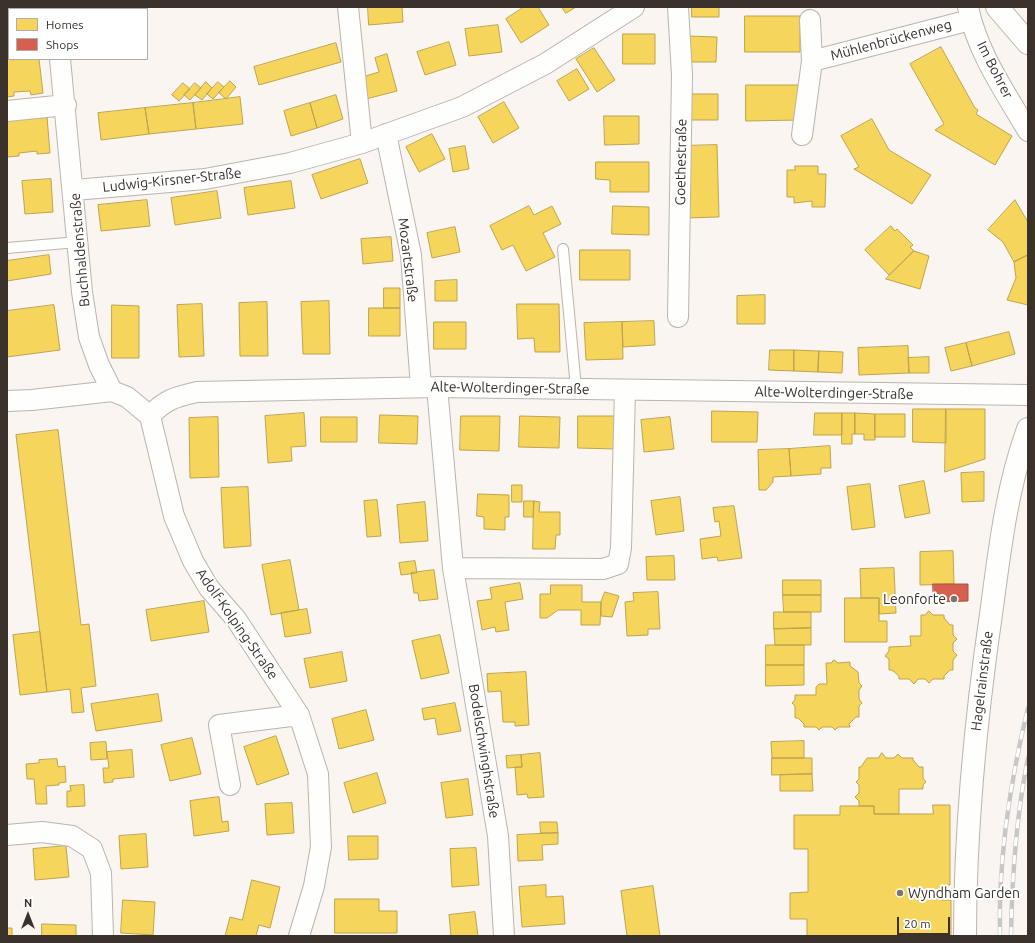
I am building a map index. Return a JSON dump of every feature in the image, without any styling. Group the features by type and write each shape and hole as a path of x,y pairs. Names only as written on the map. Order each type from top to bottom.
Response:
{"main road":[{"path":"997,7 1028,43"},
{"name":"Hagelrainstraße","path":"965,936 965,878 968,816 983,672 1010,490 1028,429"}],"street":[{"path":"348,7 362,143"},
{"name":"Ludwig-Kirsner-Straße","path":"74,190 205,179 290,163 362,143 462,107 545,64 634,7"},
{"name":"Goethestraße","path":"678,7 682,75 678,317"},
{"name":"Mühlenbrückenweg","path":"812,61 969,13"},
{"name":"Im Bohrer","path":"969,13 989,64 1028,131"},
{"name":"Mühlenbrückenweg","path":"802,135 812,61 810,20"},
{"name":"Buchhaldenstraße","path":"60,60 66,105 82,292 89,337 99,365 112,391"},
{"path":"7,110 66,105"},
{"name":"Mozartstraße","path":"386,134 411,255 429,387"},
{"name":"Alte-Wolterdinger-Straße","path":"150,416 160,404 174,397 197,392 429,387 1028,395"},
{"name":"Bodelschwinghstraße","path":"429,387 453,568 498,836 504,936"},
{"path":"453,568 603,569 618,564 621,548 625,390"},
{"path":"7,400 32,400 112,391 127,397 150,416"},
{"name":"Adolf-Kolping-Straße","path":"150,416 174,516 193,561 209,588 236,619 299,715 318,774 321,847 314,886 299,936"},
{"path":"230,785 219,725 299,715"},
{"path":"7,835 42,832 72,836 92,849 101,873 103,936"}],"lane":[{"path":"7,248 78,242"},
{"path":"564,249 576,388"}],"building: Homes":[{"path":"7,7 28,7 8,8 7,28"},
{"path":"368,7 402,7 403,22 369,25"},
{"path":"524,7 538,7 549,25 521,43 506,19"},
{"path":"562,7 576,7 566,13"},
{"path":"692,7 719,7 719,17 692,17"},
{"path":"745,16 800,16 800,52 745,52"},
{"path":"498,25 502,52 469,56 465,29"},
{"path":"623,34 655,34 655,64 623,64"},
{"path":"687,36 717,37 716,62 686,62"},
{"path":"449,42 456,65 425,75 417,52"},
{"path":"336,43 341,62 259,85 254,67"},
{"path":"941,47 975,108 978,110 976,114 1012,136 995,165 935,130 944,124 910,64"},
{"path":"594,48 615,80 597,92 576,59"},
{"path":"387,54 397,91 366,99 359,78 379,72 375,58"},
{"path":"7,59 39,60 43,93 31,95 30,91 14,92 14,96 7,97"},
{"path":"577,69 589,89 569,101 557,81"},
{"path":"230,81 236,87 226,99 219,93"},
{"path":"206,82 212,88 202,100 195,95"},
{"path":"218,82 224,87 213,99 207,94"},
{"path":"183,83 190,89 179,101 172,95"},
{"path":"195,83 201,88 190,100 184,95"},
{"path":"746,85 800,85 800,120 746,121"},
{"path":"685,94 718,94 718,120 685,120"},
{"path":"336,95 343,119 317,128 310,103"},
{"path":"240,97 243,124 196,129 193,103"},
{"path":"504,102 519,128 493,143 478,117"},
{"path":"193,103 196,129 149,134 145,108"},
{"path":"310,103 317,128 291,136 284,111"},
{"path":"145,108 149,134 101,140 98,113"},
{"path":"29,114 29,119 47,117 50,153 37,154 37,151 19,153 19,156 7,157 7,121 18,120 18,115"},
{"path":"604,116 639,116 639,144 605,145"},
{"path":"872,119 889,150 931,175 912,204 854,169 859,167 841,136"},
{"path":"432,134 445,159 419,172 406,147"},
{"path":"717,145 719,217 684,218 683,146"},
{"path":"465,146 469,169 453,172 449,149"},
{"path":"360,159 368,183 321,199 312,175"},
{"path":"596,162 649,162 649,192 610,192 610,180 596,179"},
{"path":"795,166 818,166 818,174 826,174 825,207 812,207 812,201 794,203 794,197 787,197 787,170 795,170"},
{"path":"51,179 53,212 25,214 22,181"},
{"path":"291,181 295,208 248,215 244,188"},
{"path":"217,191 221,218 175,225 171,198"},
{"path":"147,200 150,226 101,231 98,205"},
{"path":"1015,200 1028,222 1028,255 1014,262 1003,242 988,230"},
{"path":"529,206 534,215 552,206 561,224 543,233 555,257 526,271 513,245 502,250 490,226"},
{"path":"613,206 649,207 649,235 612,234"},
{"path":"891,226 895,231 897,229 913,245 910,247 914,251 889,275 865,250"},
{"path":"455,227 460,252 432,258 427,233"},
{"path":"391,237 393,261 363,264 361,239"},
{"path":"580,250 630,250 630,280 580,280"},
{"path":"914,251 929,256 920,289 886,279"},
{"path":"49,255 51,274 7,281 7,261"},
{"path":"1028,255 1028,305 1007,300 1016,278 1014,262"},
{"path":"457,280 457,301 435,301 435,281"},
{"path":"384,288 400,288 400,308 384,308"},
{"path":"765,295 765,324 737,324 737,296"},
{"path":"329,301 330,354 303,354 301,302"},
{"path":"267,302 268,356 240,356 239,303"},
{"path":"202,304 204,356 179,357 177,305"},
{"path":"517,304 559,304 560,352 535,352 534,338 518,339"},
{"path":"54,305 60,350 7,357 7,311"},
{"path":"112,305 139,306 139,358 112,358"},
{"path":"369,308 400,308 400,336 369,336"},
{"path":"654,321 655,345 623,347 622,322"},
{"path":"434,322 466,322 466,349 434,349"},
{"path":"622,322 623,359 586,360 584,323"},
{"path":"1009,332 1015,354 972,366 966,343"},
{"path":"966,343 972,366 951,371 945,348"},
{"path":"908,346 909,373 859,375 858,348"},
{"path":"770,350 794,350 794,371 769,370"},
{"path":"794,350 819,351 818,372 794,371"},
{"path":"819,351 843,352 842,373 818,372"},
{"path":"929,357 929,373 909,373 908,358"},
{"path":"913,409 946,409 946,443 913,442"},
{"path":"946,409 985,409 985,459 945,472"},
{"path":"712,411 758,412 757,442 712,442"},
{"path":"304,413 306,446 291,447 292,461 268,463 265,416"},
{"path":"815,413 842,413 842,435 814,435"},
{"path":"842,413 855,413 855,434 852,434 852,444 842,444"},
{"path":"855,413 875,414 875,440 864,440 864,434 855,434"},
{"path":"875,414 905,414 905,437 875,437"},
{"path":"380,415 418,416 417,444 379,443"},
{"path":"461,416 500,416 499,451 460,450"},
{"path":"520,416 560,417 559,448 519,447"},
{"path":"578,416 616,416 616,449 578,448"},
{"path":"218,417 219,477 190,478 189,418"},
{"path":"321,417 357,417 357,442 321,442"},
{"path":"670,417 674,449 644,452 641,420"},
{"path":"58,430 81,625 89,624 96,686 81,688 84,712 72,713 70,689 47,692 16,435"},
{"path":"830,446 831,468 821,468 821,474 791,476 789,449"},
{"path":"789,449 791,476 773,477 773,482 766,490 759,490 758,450"},
{"path":"984,472 984,501 962,502 961,473"},
{"path":"924,481 930,513 905,518 899,486"},
{"path":"870,484 875,527 852,530 847,487"},
{"path":"512,485 522,485 522,502 512,502"},
{"path":"248,487 251,546 224,548 221,488"},
{"path":"478,494 509,495 509,517 505,517 505,530 484,529 484,517 477,516"},
{"path":"680,497 684,531 656,535 651,501"},
{"path":"377,500 381,536 367,537 364,501"},
{"path":"524,501 534,501 533,517 524,517"},
{"path":"534,501 540,502 539,512 560,512 560,535 556,535 555,549 533,549"},
{"path":"425,502 428,541 400,543 397,505"},
{"path":"734,506 742,558 718,561 717,557 702,559 700,539 721,536 719,521 715,522 713,508"},
{"path":"953,551 954,584 920,585 920,552"},
{"path":"674,556 675,580 647,580 646,557"},
{"path":"290,560 299,610 271,615 262,565"},
{"path":"415,561 417,573 401,575 399,563"},
{"path":"894,568 896,613 879,614 879,598 861,598 860,569"},
{"path":"434,570 438,599 419,601 418,593 414,593 411,573"},
{"path":"783,580 821,580 821,595 783,595"},
{"path":"520,583 523,599 505,602 509,630 496,632 495,627 482,630 477,601 492,599 490,588"},
{"path":"551,585 582,585 582,602 601,602 600,625 581,625 581,610 558,610 547,618 540,618 540,594 550,594"},
{"path":"605,592 619,596 612,617 601,616 601,602"},
{"path":"658,592 660,629 648,629 648,635 627,636 625,602 634,601 633,593"},
{"path":"783,595 821,595 821,612 784,612"},
{"path":"845,598 879,598 879,621 887,621 887,642 845,642"},
{"path":"204,601 209,632 151,641 146,610"},
{"path":"307,609 311,633 285,637 281,613"},
{"path":"929,611 933,615 944,615 944,618 950,625 953,625 953,635 957,639 953,643 953,651 957,655 953,660 953,670 950,670 944,676 944,679 933,679 929,683 925,679 918,679 914,684 909,679 899,679 899,676 892,670 889,670 889,659 885,656 889,651 889,647 911,646 910,636 921,636 921,615 925,615"},
{"path":"774,612 811,612 811,628 774,629"},
{"path":"811,628 811,645 775,645 774,629"},
{"path":"40,632 47,692 20,695 13,635"},
{"path":"440,635 449,673 421,679 412,641"},
{"path":"766,645 804,645 804,665 766,665"},
{"path":"342,652 347,681 310,688 304,659"},
{"path":"834,660 838,663 850,662 850,666 858,672 859,683 862,686 859,690 859,699 862,703 859,706 859,717 856,717 849,724 850,727 838,727 835,730 832,727 822,727 819,730 816,727 804,727 804,724 798,718 795,718 795,706 792,703 795,700 795,695 816,695 816,687 819,684 827,684 826,663 831,663"},
{"path":"766,665 804,665 804,685 766,686"},
{"path":"526,672 529,725 515,726 515,722 503,722 501,691 488,692 487,674"},
{"path":"158,694 162,721 96,731 91,704"},
{"path":"455,703 461,731 438,735 435,718 424,720 422,709"},
{"path":"366,710 374,740 339,749 332,719"},
{"path":"276,736 289,774 257,785 244,747"},
{"path":"192,738 201,774 170,781 161,745"},
{"path":"804,741 804,758 772,758 771,742"},
{"path":"106,742 107,759 91,760 90,743"},
{"path":"132,750 134,777 113,779 113,782 104,783 103,768 109,768 107,752"},
{"path":"540,753 544,797 528,798 527,794 517,795 515,767 522,767 521,755"},
{"path":"882,753 886,758 894,758 898,754 902,758 913,758 919,767 923,767 923,778 926,782 923,785 923,789 899,789 899,814 874,814 874,806 859,806 859,801 855,797 859,793 859,785 856,782 859,779 859,767 861,767 867,758 878,758"},
{"path":"521,755 522,767 507,768 506,756"},
{"path":"772,758 812,758 812,774 772,775"},
{"path":"57,759 58,767 65,766 66,782 59,783 59,785 46,786 47,804 36,804 34,779 27,779 26,764 39,763 39,760"},
{"path":"377,773 386,803 353,813 344,783"},
{"path":"812,774 813,791 780,791 780,775"},
{"path":"468,779 473,815 446,818 441,783"},
{"path":"84,785 85,806 67,807 67,791 71,791 70,786"},
{"path":"219,797 222,822 228,821 229,831 194,836 190,801"},
{"path":"292,803 294,833 267,835 265,804"},
{"path":"933,805 950,805 950,885 942,885 942,900 951,900 951,936 807,936 807,919 790,919 790,893 808,892 808,849 794,849 794,815 840,815 840,806 874,806 874,814 933,814"},
{"path":"540,822 557,822 558,833 541,833"},
{"path":"558,833 558,844 542,845 543,860 518,861 517,835"},
{"path":"146,834 148,867 121,869 119,836"},
{"path":"348,836 378,836 378,859 349,860"},
{"path":"66,846 69,877 35,880 33,849"},
{"path":"476,848 479,885 452,887 450,849"},
{"path":"252,880 280,887 270,928 259,925 256,936 225,936 230,917 242,920"},
{"path":"546,885 546,897 563,896 565,924 522,927 519,887"},
{"path":"653,886 660,936 627,936 621,891"},
{"path":"335,899 379,899 379,911 397,911 397,933 335,933"},
{"path":"123,900 155,902 153,935 121,933"},
{"path":"475,912 478,936 451,936 449,915"},
{"path":"42,924 76,925 76,936 42,936"},
{"path":"7,928 12,928 12,936 7,936"}],"building: Shops":[{"path":"933,584 968,584 968,601 934,602"}],"railway":[{"path":"1000,936 1001,878 1006,821 1028,708"},
{"path":"1011,936 1015,847 1020,802 1028,758"}],"place":[{"name":"Leonforte","path":"954,599"},
{"name":"Wyndham Garden","path":"900,893"}]}
